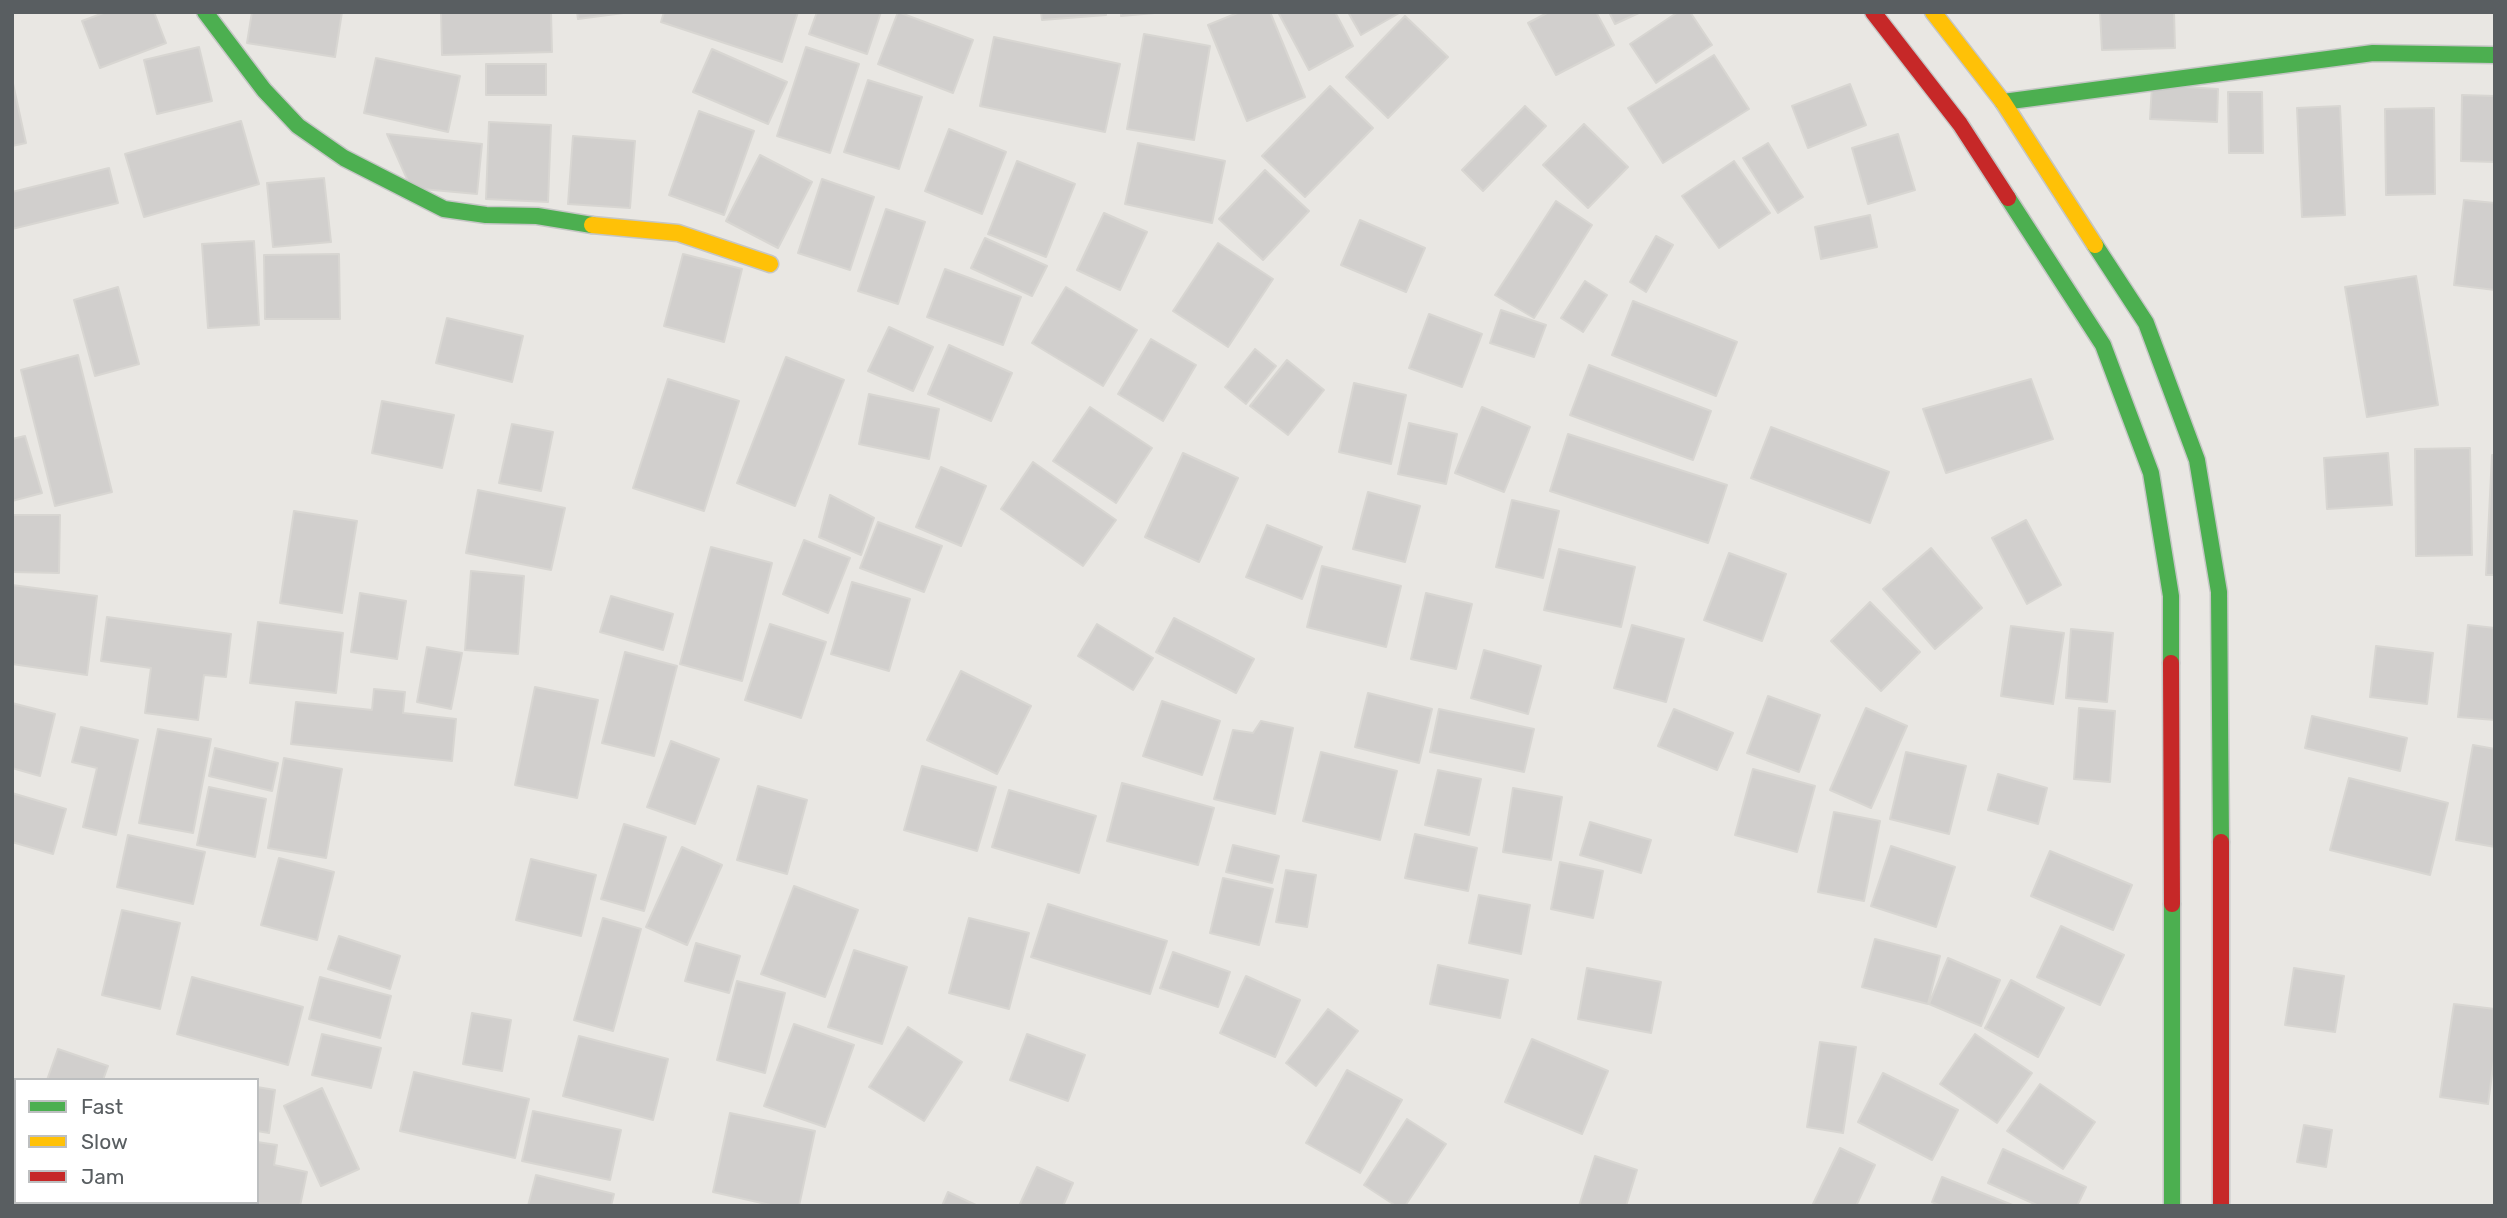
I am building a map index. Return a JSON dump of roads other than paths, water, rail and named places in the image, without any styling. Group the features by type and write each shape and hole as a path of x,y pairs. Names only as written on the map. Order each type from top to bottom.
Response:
{"main road":[{"path":"205,12 264,90 298,126 344,158 444,209 486,215 537,216 678,233 770,264"},
{"path":"1873,12 1960,124 2103,345 2151,473 2171,596 2172,1206"},
{"path":"1933,12 2003,102 2146,323 2197,460 2219,592 2221,1206"},
{"path":"2003,102 2373,53 2495,55"}]}
